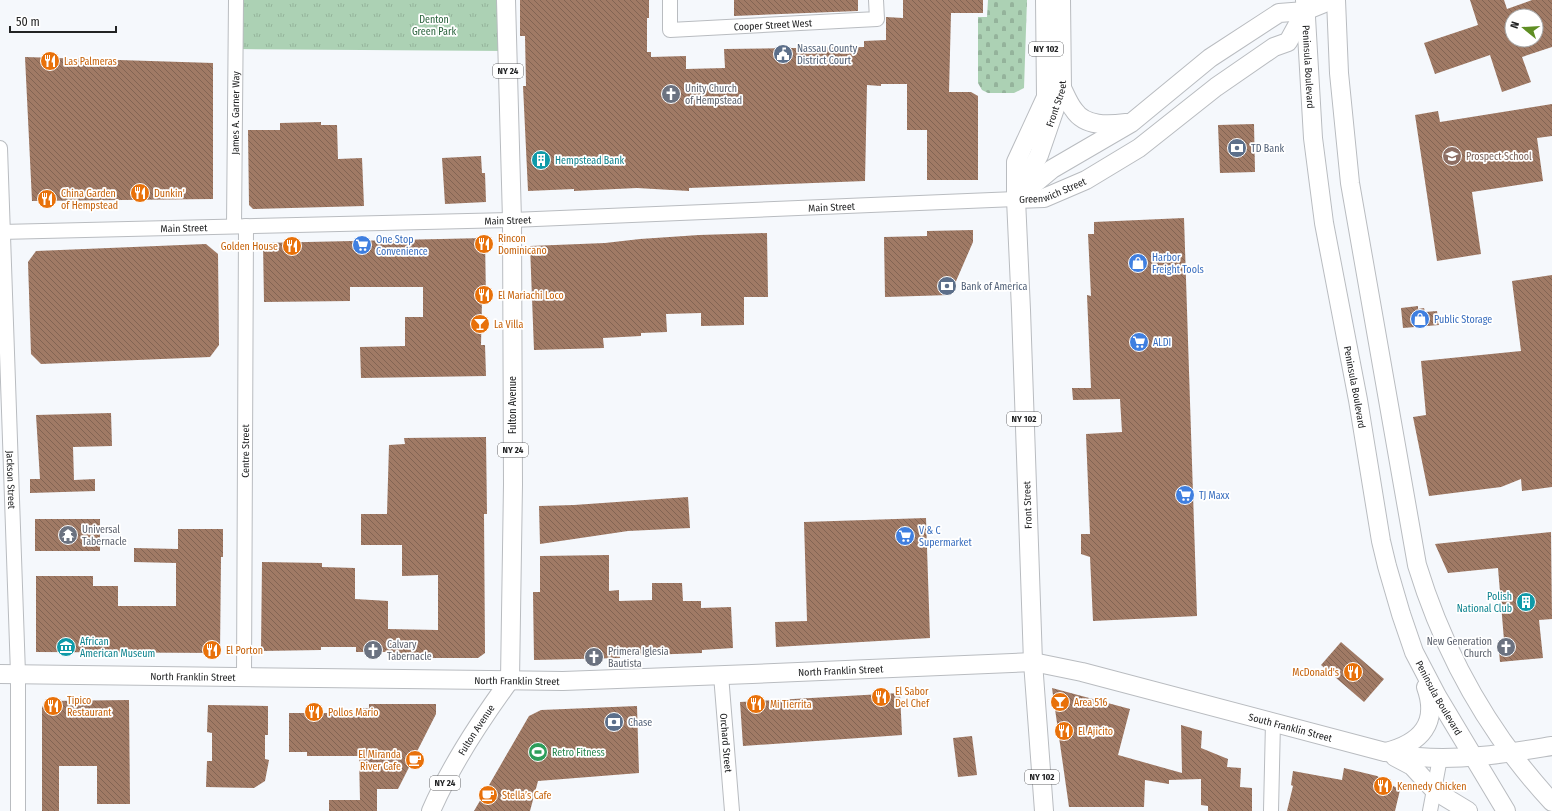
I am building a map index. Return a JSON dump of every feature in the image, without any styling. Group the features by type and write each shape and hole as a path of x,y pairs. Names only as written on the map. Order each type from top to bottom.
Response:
{"main road":[{"name":"Fulton Avenue","path":"431,811 438,794 460,756 494,702 510,680 513,484 512,220 506,0"},
{"name":"Front Street","path":"1044,811 1033,662 1016,199 1016,162 1046,98 1045,0"},
{"name":"Front Street","path":"1016,199 1039,155 1062,88 1060,0"},
{"name":"Greenwich Street","path":"1016,199 1052,169 1131,123 1210,58 1279,13 1332,0"},
{"path":"1336,0 1339,73 1350,183 1417,565 1432,612 1468,688 1489,722 1511,753 1552,802"},
{"name":"Greenwich Street","path":"1016,199 1044,198 1086,180 1139,148 1216,87 1274,47 1288,42 1305,6"},
{"name":"Peninsula Boulevard","path":"1305,6 1313,138 1325,227 1358,400 1381,540 1401,614 1414,652 1472,757 1506,811"},
{"path":"1062,88 1075,112 1084,120 1104,125 1131,123"},
{"path":"1385,752 1396,749 1418,737 1424,730 1431,711 1431,700 1414,652"},
{"name":"South Franklin Street","path":"1033,662 1082,672 1385,752 1418,757 1472,757 1511,753 1552,746"},
{"name":"North Franklin Street","path":"0,674 563,681 1033,662"},
{"path":"1385,752 1412,766 1434,791 1468,811"}],"street":[{"name":"James A. Garner Way","path":"236,0 240,226"},
{"name":"Cooper Street West","path":"670,0 670,30 877,19 876,0"},
{"name":"Jackson Street","path":"0,148 1,232 18,674 18,811"},
{"name":"Main Street","path":"1,232 512,220 1016,199"},
{"name":"Centre Street","path":"240,226 244,677"},
{"name":"Orchard Street","path":"721,675 732,811"},
{"path":"1271,811 1273,722"},
{"path":"1430,811 1440,758"}],"green space":[{"name":"Denton Green Park","path":"237,0 507,0 507,51 237,49"},
{"path":"988,0 1027,0 1024,88 1014,93 988,93 982,90 978,83 978,17 987,17"}],"building":[{"path":"520,0 649,0 649,18 647,18 647,52 651,52 651,57 686,56 686,69 725,68 724,49 864,47 864,41 886,40 886,17 903,18 903,0 983,0 983,13 951,13 949,92 971,92 978,96 978,180 927,180 927,130 907,130 907,84 881,84 881,86 867,85 865,181 689,188 689,191 637,188 574,191 574,189 528,191 523,86 526,86 525,36 520,36"},
{"path":"734,0 858,0 858,11 734,16"},
{"path":"1470,0 1504,0 1507,8 1504,8 1504,48 1544,48 1544,8 1510,8 1532,0 1552,0 1552,47 1522,57 1531,82 1502,92 1490,55 1435,74 1424,43 1478,25"},
{"path":"25,57 213,63 213,199 32,201"},
{"path":"1552,104 1552,136 1537,138 1543,181 1472,192 1481,254 1437,261 1415,115 1438,111 1440,122"},
{"path":"321,122 321,125 337,125 338,159 362,158 364,206 253,209 249,205 248,130 280,130 280,123"},
{"name":"TD Bank","path":"1254,124 1255,172 1220,173 1218,125"},
{"path":"481,156 482,173 485,173 486,202 445,204 442,158"},
{"path":"1184,218 1197,616 1093,621 1090,557 1081,554 1081,534 1090,534 1086,434 1122,432 1120,399 1073,400 1072,388 1091,388 1087,295 1091,296 1088,234 1094,234 1094,222"},
{"path":"973,230 973,242 950,295 885,297 884,237 927,236 927,231"},
{"path":"767,233 768,297 744,297 744,325 701,326 701,313 666,314 667,332 641,333 641,336 603,338 604,348 534,350 530,246 605,243 699,235"},
{"path":"485,238 486,300 482,300 481,345 485,345 486,376 361,378 360,347 405,346 405,317 423,317 423,287 350,287 350,301 264,302 263,243"},
{"path":"206,244 218,254 219,345 210,357 41,364 31,354 28,262 36,251"},
{"path":"1552,275 1552,487 1522,491 1521,479 1501,487 1429,496 1413,417 1426,415 1421,361 1521,351 1512,281"},
{"name":"Public Storage","path":"1418,306 1418,309 1424,308 1425,312 1437,311 1439,325 1403,328 1401,308"},
{"path":"111,413 112,446 73,447 74,480 95,479 95,491 30,493 30,479 40,479 36,415"},
{"path":"486,437 487,514 484,514 485,653 478,658 391,658 391,652 356,652 356,647 321,647 321,650 261,651 262,562 322,563 322,567 355,568 355,599 388,601 388,629 438,630 438,575 402,576 402,545 361,545 361,514 387,514 389,445 405,444 404,438"},
{"path":"688,497 690,528 628,531 540,544 539,506"},
{"path":"926,518 930,638 776,647 775,622 807,621 804,522"},
{"name":"Universal Tabernacle","path":"35,519 100,519 100,551 35,551"},
{"path":"178,529 223,529 223,557 221,557 220,653 36,652 36,576 93,576 93,586 118,586 118,606 176,606 176,563 134,562 134,548 178,549"},
{"path":"1551,532 1552,619 1539,620 1543,658 1500,662 1498,641 1504,640 1498,568 1448,573 1435,544"},
{"path":"609,555 609,591 619,590 619,601 652,600 652,583 682,583 683,601 701,601 701,608 731,607 733,648 702,650 702,653 620,656 620,658 534,660 533,592 540,592 540,556"},
{"name":"McDonald's","path":"1341,642 1384,679 1364,702 1321,665"},
{"path":"1052,688 1130,709 1118,755 1182,773 1181,725 1202,731 1201,748 1228,759 1227,767 1241,768 1240,787 1252,788 1252,811 1208,811 1208,806 1201,805 1201,779 1169,780 1169,784 1145,780 1144,807 1069,807"},
{"path":"900,693 902,735 743,746 740,702"},
{"path":"129,700 130,804 97,804 97,766 59,766 59,811 42,811 42,708 44,703 48,701"},
{"path":"369,704 436,704 436,714 398,789 377,789 377,811 329,811 329,800 360,800 359,756 307,756 307,752 289,752 289,713 308,713 308,706 319,706 319,713 359,713 359,708 369,708"},
{"path":"208,705 268,706 268,735 265,735 265,759 269,760 265,781 254,788 206,787 207,761 212,761 212,733 207,732"},
{"path":"637,706 639,773 538,781 530,811 474,811 529,716 541,710"},
{"path":"972,736 977,775 958,777 953,738"},
{"path":"1344,768 1377,776 1400,790 1395,811 1287,811 1293,786 1291,785 1293,771 1342,780"}],"place":[{"name":"Nassau County District Court","path":"783,54"},
{"name":"Las Palmeras","path":"50,61"},
{"name":"Unity Church of Hempstead","path":"671,94"},
{"name":"TD Bank","path":"1237,148"},
{"name":"Prospect School","path":"1452,156"},
{"name":"Hempstead Bank","path":"541,160"},
{"name":"Dunkin'","path":"140,193"},
{"name":"China Garden of Hempstead","path":"47,199"},
{"name":"Rincon Dominicano","path":"484,244"},
{"name":"One Stop Convenience","path":"362,245"},
{"name":"Golden House","path":"292,246"},
{"name":"Harbor Freight Tools","path":"1138,263"},
{"name":"Bank of America","path":"947,286"},
{"name":"El Mariachi Loco","path":"484,295"},
{"name":"Public Storage","path":"1420,319"},
{"name":"La Villa","path":"480,324"},
{"name":"ALDI","path":"1139,342"},
{"name":"TJ Maxx","path":"1185,495"},
{"name":"Universal Tabernacle","path":"68,535"},
{"name":"V & C Supermarket","path":"905,536"},
{"name":"Polish National Club","path":"1526,602"},
{"name":"African American Museum","path":"66,647"},
{"name":"New Generation Church","path":"1506,647"},
{"name":"El Porton","path":"212,650"},
{"name":"Calvary Tabernacle","path":"373,650"},
{"name":"Primera Iglesia Bautista","path":"594,657"},
{"name":"McDonald's","path":"1353,672"},
{"name":"El Sabor Del Chef","path":"881,697"},
{"name":"Area 516","path":"1060,702"},
{"name":"Mi Tierrita","path":"756,704"},
{"name":"Tipico Restaurant","path":"53,706"},
{"name":"Pollos Mario","path":"314,712"},
{"name":"Chase","path":"614,722"},
{"name":"El Ajicito","path":"1064,731"},
{"name":"Retro Fitness","path":"538,752"},
{"name":"El Miranda River Cafe","path":"415,760"},
{"name":"Kennedy Chicken","path":"1383,786"},
{"name":"Stella’s Cafe","path":"488,795"}]}
